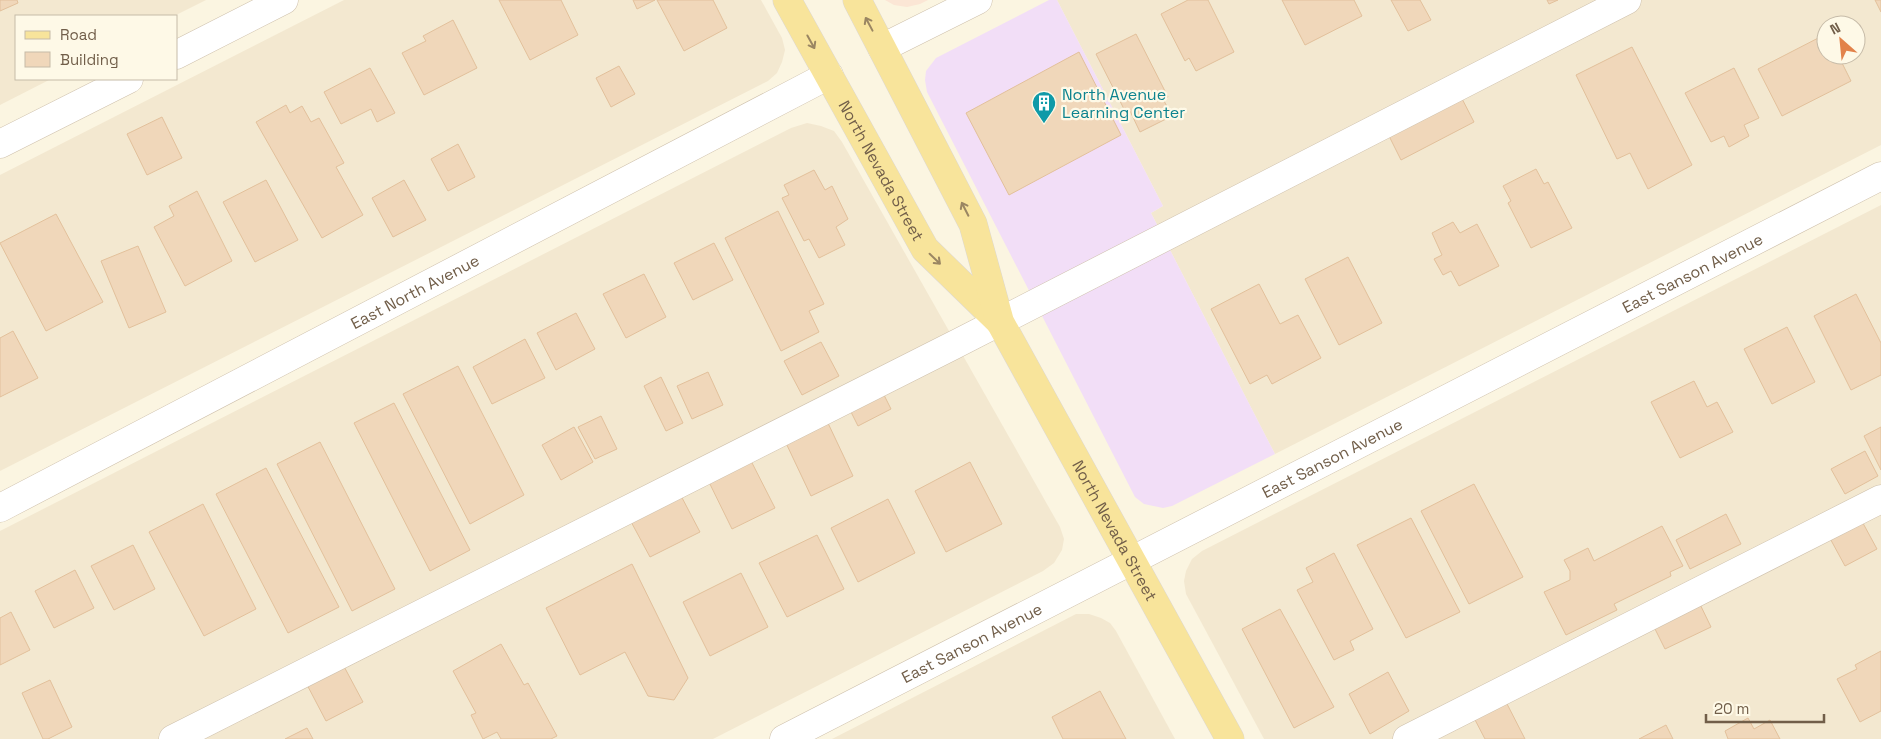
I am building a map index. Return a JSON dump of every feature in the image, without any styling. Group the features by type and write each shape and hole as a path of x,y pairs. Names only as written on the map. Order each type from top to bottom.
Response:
{"main road":[{"name":"North Nevada Street","path":"787,0 925,249 1000,322"},
{"name":"North Nevada Street","path":"857,0 973,224 1000,322 1133,560 1230,739"}],"street":[{"path":"178,54 284,0"},
{"path":"882,48 978,0"},
{"path":"174,739 1000,322 1627,0"},
{"name":"East North Avenue","path":"0,508 829,75"},
{"path":"0,144 127,80"},
{"name":"East Sanson Avenue","path":"784,739 1881,176"},
{"path":"1408,739 1881,499"}],"shaded area":[{"path":"0,0 206,0 176,15 15,15 15,80 49,80 0,105"},
{"path":"344,0 761,0 782,38 785,50 777,73 768,81 0,471 0,175"},
{"path":"885,0 928,0 907,7 894,5"},
{"path":"1049,0 1057,0 1163,206 1151,213 1275,454 1172,506 1163,508 1144,504 1135,497 927,92 926,71 936,58"},
{"path":"1057,0 1881,0 1881,145 1275,454 1151,213 1163,206"},
{"path":"807,123 834,131 842,142 1060,527 1064,539 1062,550 1054,563 1043,571 713,739 0,739 0,531 791,128"},
{"path":"1881,205 1881,739 1264,739 1186,594 1184,581 1186,571 1192,559 1202,551"},
{"path":"1076,614 1089,614 1110,623 1175,739 832,739"}],"building":[{"path":"0,0 17,0 18,3 0,11"},
{"path":"499,0 561,0 578,35 530,60"},
{"path":"633,0 655,0 637,9"},
{"path":"657,0 713,0 727,28 684,51"},
{"path":"1188,0 1208,0 1234,52 1196,71 1189,58 1185,61 1161,14"},
{"path":"1282,0 1354,0 1362,16 1305,45"},
{"path":"1391,0 1420,0 1431,20 1408,31"},
{"path":"1547,0 1558,0 1549,4"},
{"path":"1875,0 1881,0 1881,12"},
{"path":"453,20 477,68 424,95 402,53 426,41 423,36"},
{"path":"1136,34 1168,97 1163,99 1172,116 1140,132 1130,111 1126,113 1096,54"},
{"path":"1816,39 1816,65 1843,65 1851,81 1782,116 1758,69"},
{"path":"1632,47 1692,165 1648,189 1630,153 1617,159 1576,75"},
{"name":"North Avenue Learning Center","path":"1079,52 1121,135 1009,195 966,113"},
{"path":"619,66 635,94 611,107 596,78"},
{"path":"370,68 395,113 377,122 371,109 341,124 324,92"},
{"path":"1734,68 1759,118 1744,125 1749,136 1729,147 1724,136 1711,142 1685,93"},
{"path":"1457,89 1474,122 1401,160 1388,134"},
{"path":"286,105 290,113 302,106 311,122 319,118 344,163 336,167 363,215 322,238 256,122"},
{"path":"162,117 182,158 147,175 127,134"},
{"path":"458,144 475,177 448,191 431,159"},
{"path":"1536,169 1544,184 1548,182 1572,228 1531,248 1508,203 1511,201 1503,186"},
{"path":"814,170 825,190 832,186 848,219 836,227 845,245 819,258 809,239 804,241 782,198 789,195 784,185"},
{"path":"266,180 298,240 255,262 223,202"},
{"path":"404,180 426,220 393,237 372,198"},
{"path":"197,191 232,261 185,286 154,227 174,216 169,206"},
{"path":"778,211 824,304 809,311 819,332 781,351 725,238"},
{"path":"56,214 103,302 46,331 0,243"},
{"path":"1453,222 1460,233 1477,224 1499,266 1459,286 1451,271 1443,275 1434,259 1442,255 1432,233"},
{"path":"714,243 733,280 693,300 674,263"},
{"path":"138,246 166,312 129,328 101,261"},
{"path":"1348,257 1382,323 1339,345 1305,279"},
{"path":"644,274 666,317 626,338 603,294"},
{"path":"1259,284 1280,324 1298,315 1321,358 1272,384 1267,375 1250,384 1211,309"},
{"path":"1856,294 1881,343 1881,375 1851,390 1814,316"},
{"path":"576,313 595,349 556,370 537,333"},
{"path":"1787,327 1815,382 1772,404 1744,349"},
{"path":"13,331 38,378 0,397 0,338"},
{"path":"525,339 545,378 492,404 473,367"},
{"path":"821,342 839,376 802,395 784,361"},
{"path":"458,366 524,495 470,524 403,394"},
{"path":"708,372 723,405 692,419 677,386"},
{"path":"661,377 683,423 666,431 644,386"},
{"path":"1694,381 1707,407 1717,402 1733,432 1680,458 1651,402"},
{"path":"878,383 891,409 858,426 845,400"},
{"path":"394,403 470,550 430,571 354,423"},
{"path":"601,416 617,449 595,459 578,427"},
{"path":"827,421 853,476 811,496 785,441"},
{"path":"574,427 593,462 561,480 542,445"},
{"path":"1881,427 1881,470 1864,436"},
{"path":"320,442 395,589 352,611 277,464"},
{"path":"1865,451 1878,476 1845,494 1831,469"},
{"path":"748,455 775,508 732,529 706,476"},
{"path":"970,462 1002,524 946,552 915,491"},
{"path":"266,468 339,607 288,633 216,494"},
{"path":"1474,484 1523,577 1469,604 1421,511"},
{"path":"679,492 700,532 650,557 629,518"},
{"path":"888,499 915,553 858,582 831,528"},
{"path":"203,504 256,609 204,636 149,532"},
{"path":"1726,514 1741,544 1690,569 1676,540"},
{"path":"1858,514 1877,549 1845,566 1826,531"},
{"path":"1411,518 1460,612 1406,638 1357,545"},
{"path":"1662,526 1683,566 1670,572 1671,576 1614,604 1617,610 1566,635 1544,592 1570,580 1570,571 1564,560 1588,548 1594,561"},
{"path":"817,535 844,589 787,617 759,563"},
{"path":"133,545 155,589 114,610 91,566"},
{"path":"1334,553 1373,629 1350,641 1354,650 1334,660 1297,590 1313,582 1306,568"},
{"path":"632,564 688,678 674,700 648,696 625,652 580,675 546,608"},
{"path":"75,570 94,608 54,628 35,591"},
{"path":"741,573 768,627 710,656 683,602"},
{"path":"1696,596 1711,627 1665,649 1650,619"},
{"path":"1280,609 1334,707 1294,728 1242,629"},
{"path":"11,612 30,650 0,665 0,618"},
{"path":"501,644 524,685 528,683 557,736 551,739 501,739 497,732 483,739 471,715 476,713 453,671"},
{"path":"1881,651 1881,711 1860,722 1837,679 1857,669 1855,665"},
{"path":"340,659 363,702 326,721 304,679"},
{"path":"1388,672 1409,711 1370,734 1349,694"},
{"path":"50,680 72,727 48,739 43,739 22,693"},
{"path":"1100,691 1126,739 1063,739 1052,717"},
{"path":"1505,700 1525,739 1485,739 1473,716"},
{"path":"1748,718 1754,729 1770,720 1780,739 1728,739 1725,731"},
{"path":"1666,725 1673,739 1639,739"},
{"path":"307,728 313,739 285,739"}],"place":[{"name":"North Avenue Learning Center","path":"1044,124"}]}
